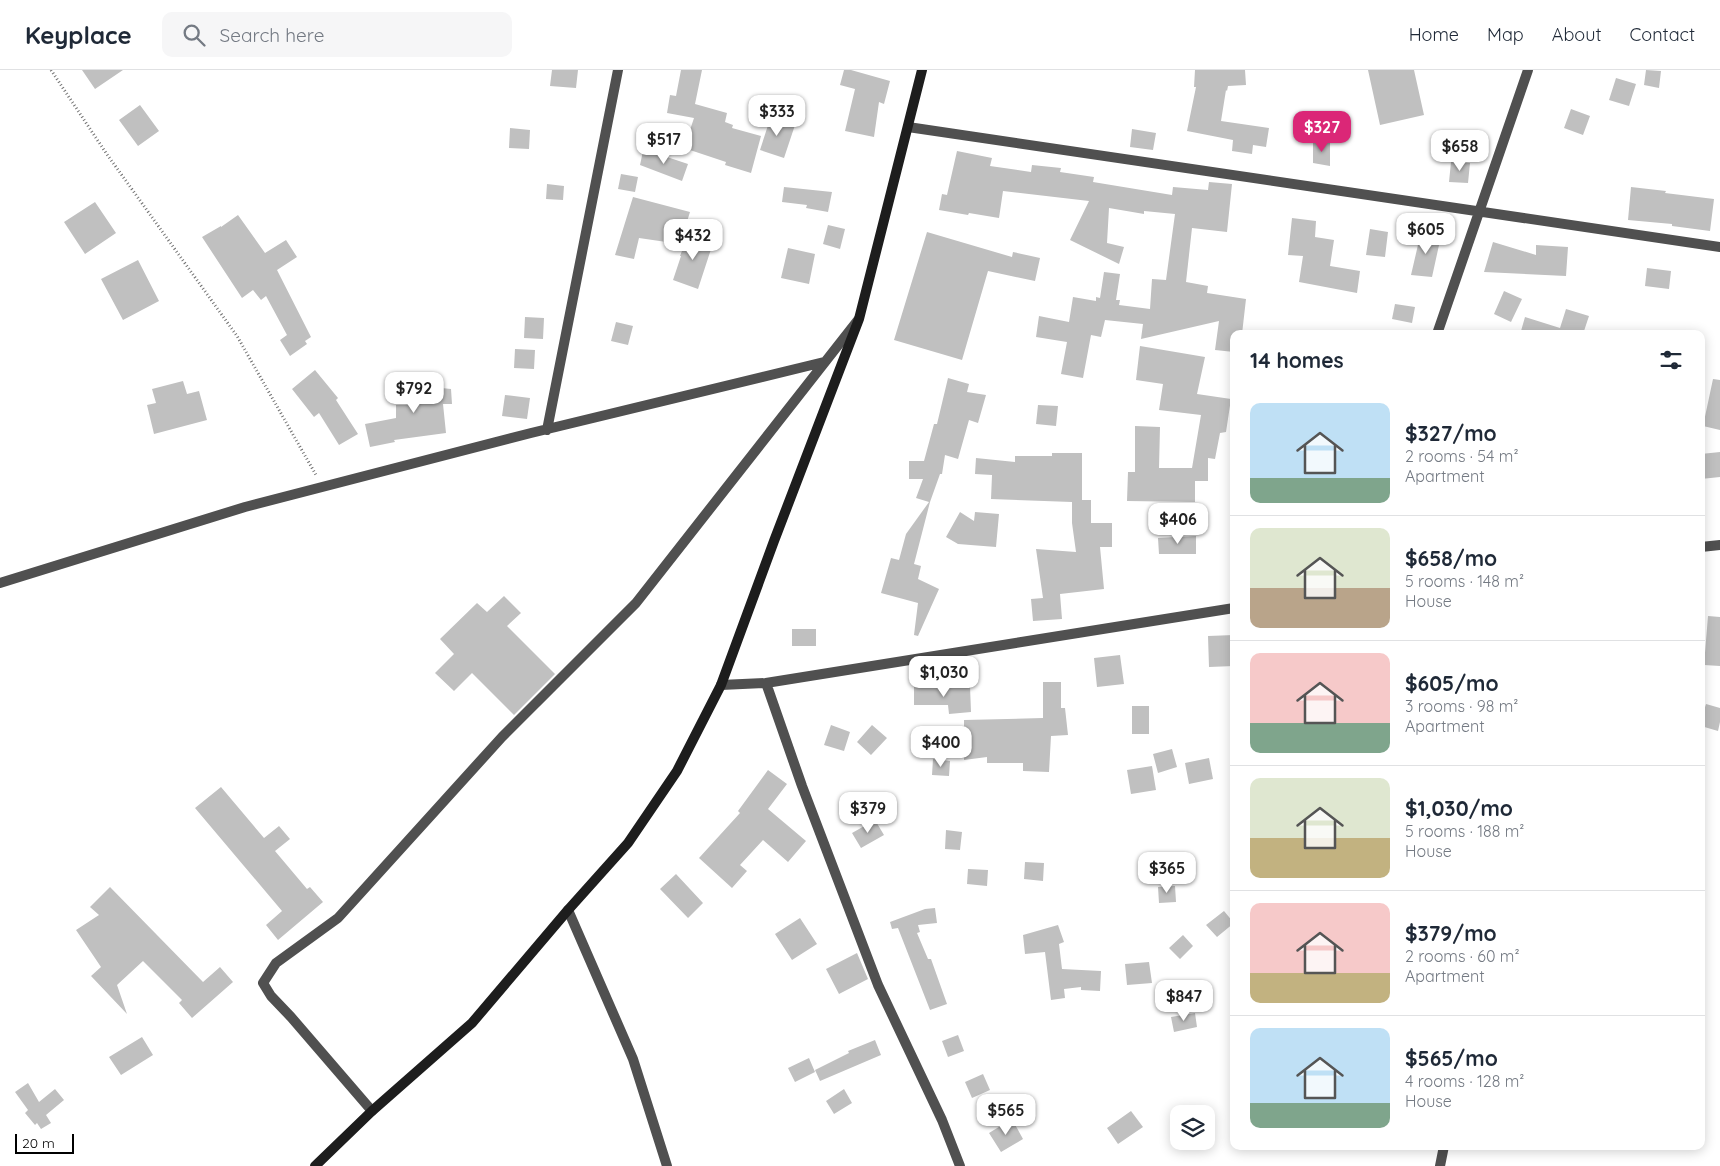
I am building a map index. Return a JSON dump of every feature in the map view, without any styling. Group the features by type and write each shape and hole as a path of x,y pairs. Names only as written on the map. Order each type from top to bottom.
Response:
{"main road":[{"path":"315,1166 372,1111 472,1023 628,843 677,771 721,685 859,319 922,70"}],"street":[{"path":"546,430 618,70"},
{"path":"1438,330 1528,70"},
{"path":"908,127 1720,248"},
{"path":"372,1111 271,996 264,983 276,963 338,918 502,737 636,603 859,319"},
{"path":"0,583 245,507 546,430 824,362"},
{"path":"1705,546 1720,544"},
{"path":"721,685 766,683 1230,609"},
{"path":"766,683 802,786 878,985 942,1120 960,1166"},
{"path":"568,910 633,1060 667,1166"},
{"path":"1440,1166 1443,1150"}],"path":[{"path":"51,70 106,153 237,336 322,487"}],"building":[{"path":"82,70 123,70 95,89"},
{"path":"552,70 578,70 576,88 550,86"},
{"path":"681,70 702,70 695,104 727,113 725,122 733,125 732,128 761,136 751,173 725,165 726,162 684,148 694,118 667,113 670,95 676,96"},
{"path":"844,70 851,70 890,81 884,104 879,102 874,137 845,131 855,89 840,85"},
{"path":"1195,70 1245,70 1246,85 1228,86 1226,90 1221,121 1269,128 1266,147 1253,145 1252,154 1232,151 1233,140 1187,131 1196,87 1194,87"},
{"path":"1368,70 1414,70 1424,115 1380,125"},
{"path":"1646,70 1661,71 1659,88 1644,85"},
{"path":"1616,78 1636,84 1629,106 1609,100"},
{"path":"140,105 159,131 138,146 119,120"},
{"path":"1571,109 1590,116 1583,135 1564,128"},
{"path":"771,116 795,125 784,158 760,150"},
{"path":"510,128 530,130 529,149 509,148"},
{"path":"1132,129 1156,133 1153,150 1130,147"},
{"path":"1313,142 1330,142 1330,166 1313,163"},
{"path":"643,151 688,164 682,181 640,165"},
{"path":"957,151 992,158 990,166 1031,172 1032,165 1061,168 1060,172 1094,177 1093,182 1172,195 1173,187 1208,190 1209,182 1232,184 1227,232 1192,228 1186,282 1208,286 1207,293 1246,299 1242,330 1230,330 1230,352 1215,350 1219,321 1141,339 1143,324 1105,320 1101,337 1091,335 1083,378 1061,374 1067,342 1036,337 1039,316 1069,322 1073,297 1096,301 1096,297 1100,298 1104,272 1120,274 1116,300 1120,300 1119,305 1150,309 1152,279 1166,280 1175,214 1144,211 1144,214 1109,208 1107,243 1124,247 1119,264 1070,240 1089,201 1003,191 999,218 939,210 942,194 947,195"},
{"path":"1451,162 1470,163 1468,183 1449,182"},
{"path":"621,174 638,177 635,192 618,189"},
{"path":"547,184 564,186 563,200 546,199"},
{"path":"784,187 832,192 828,212 806,208 807,205 782,202"},
{"path":"1631,187 1714,199 1710,231 1672,226 1672,224 1628,220"},
{"path":"633,197 690,212 680,244 639,238 634,259 615,255"},
{"path":"95,202 116,233 85,254 64,222"},
{"path":"238,215 265,253 286,240 297,257 277,270 311,337 305,341 307,344 290,356 280,340 287,335 266,296 261,300 253,290 242,298 202,237"},
{"path":"1292,218 1316,221 1315,237 1334,240 1330,266 1360,271 1357,293 1299,282 1303,256 1288,255"},
{"path":"828,225 845,229 840,249 823,244"},
{"path":"1370,229 1388,232 1385,257 1366,255"},
{"path":"927,232 1012,257 1013,252 1040,258 1035,281 988,271 962,360 894,340"},
{"path":"1421,232 1441,236 1432,277 1411,275"},
{"path":"689,233 714,240 698,289 673,280"},
{"path":"1493,242 1536,255 1536,245 1568,247 1566,276 1484,272"},
{"path":"788,248 815,254 809,284 781,278"},
{"path":"138,260 159,301 123,320 101,279"},
{"path":"1647,268 1671,271 1669,289 1645,286"},
{"path":"1504,291 1522,299 1511,322 1494,314"},
{"path":"1395,304 1415,307 1412,323 1392,319"},
{"path":"1566,309 1589,316 1584,330 1521,330 1525,317 1560,328"},
{"path":"525,317 544,318 543,339 524,338"},
{"path":"616,322 633,326 628,345 611,341"},
{"path":"1140,346 1205,357 1197,394 1230,399 1226,432 1220,433 1215,459 1208,458 1208,481 1195,481 1195,502 1127,501 1128,472 1135,472 1135,426 1160,427 1159,468 1192,468 1201,415 1159,410 1163,384 1136,380"},
{"path":"515,349 535,350 534,369 514,368"},
{"path":"315,370 338,398 336,400 358,434 339,445 319,413 314,417 292,389"},
{"path":"410,372 433,372 432,387 451,389 452,404 443,404 446,433 394,440 395,442 370,447 365,424 396,418 396,405 410,405"},
{"path":"948,378 969,384 967,392 986,395 978,423 969,420 958,459 945,455 942,474 940,474 930,502 914,564 921,566 918,579 939,589 918,636 914,635 918,603 881,593 891,558 899,560 906,534 929,502 916,498 923,479 909,479 909,461 924,461 934,424 937,424"},
{"path":"1713,379 1720,380 1720,430 1705,426 1705,417"},
{"path":"183,381 187,394 199,391 207,420 154,434 147,405 156,403 152,389"},
{"path":"505,395 530,398 527,419 502,416"},
{"path":"1038,405 1058,406 1056,426 1036,424"},
{"path":"1720,452 1720,477 1705,479 1705,454"},
{"path":"1052,453 1082,453 1082,500 1091,500 1091,523 1112,523 1112,547 1100,547 1104,589 1060,594 1062,619 1033,621 1031,599 1043,598 1036,549 1076,552 1072,523 1072,502 991,499 992,475 975,474 976,458 1015,462 1015,456 1052,456"},
{"path":"960,512 974,521 975,512 999,514 996,547 958,544 946,537"},
{"path":"1196,536 1196,554 1159,554 1158,538"},
{"path":"504,596 521,613 507,626 555,674 514,715 472,673 454,691 435,673 454,654 440,639 477,603 487,612"},
{"path":"1708,616 1720,617 1720,666 1705,665"},
{"path":"792,629 816,629 816,646 792,646"},
{"path":"1230,635 1230,666 1209,667 1208,636"},
{"path":"1120,655 1124,684 1097,687 1094,658"},
{"path":"1043,682 1061,682 1061,708 1065,708 1068,735 1051,736 1049,772 1023,771 1023,763 987,763 987,757 964,760 964,720 1043,718"},
{"path":"934,685 934,688 970,686 971,712 949,714 948,705 914,705 914,686"},
{"path":"1706,704 1720,708 1718,731 1705,727"},
{"path":"1132,706 1149,706 1149,734 1132,734"},
{"path":"831,725 850,732 844,751 824,745"},
{"path":"872,725 887,738 871,755 857,742"},
{"path":"1172,749 1177,767 1158,773 1153,754"},
{"path":"1209,758 1213,779 1189,784 1185,763"},
{"path":"933,759 950,761 949,776 932,775"},
{"path":"1152,766 1156,790 1131,794 1127,770"},
{"path":"768,770 787,784 768,809 806,841 788,862 763,840 740,865 747,871 732,888 699,858 740,813 738,811"},
{"path":"221,787 264,838 279,826 290,839 275,851 307,889 310,887 323,902 278,940 266,925 282,911 195,808"},
{"path":"875,820 884,835 861,848 852,833"},
{"path":"946,830 962,832 960,850 945,849"},
{"path":"1025,862 1044,863 1043,881 1024,879"},
{"path":"968,869 988,870 987,886 967,884"},
{"path":"676,874 703,903 688,918 660,889"},
{"path":"1175,886 1176,902 1159,903 1158,887"},
{"path":"110,887 203,982 220,967 233,982 192,1018 179,1003 182,1000 143,961 117,985 127,1014 91,976 101,967 76,930 99,915 90,907"},
{"path":"935,908 937,923 918,925 920,932 917,933 928,959 931,959 947,1004 930,1010 898,928 892,929 890,922 925,909"},
{"path":"1224,911 1230,918 1230,926 1217,937 1206,925"},
{"path":"800,918 817,944 792,960 775,934"},
{"path":"1058,925 1064,942 1059,944 1062,969 1101,971 1100,991 1081,990 1081,987 1064,989 1065,998 1051,1000 1045,952 1025,954 1023,935"},
{"path":"1183,935 1193,946 1180,959 1169,948"},
{"path":"857,953 868,979 839,994 826,969"},
{"path":"1149,962 1152,983 1127,985 1125,964"},
{"path":"1195,1013 1197,1027 1174,1032 1171,1017"},
{"path":"958,1035 964,1051 948,1057 942,1041"},
{"path":"142,1037 153,1055 121,1075 109,1057"},
{"path":"875,1040 881,1055 820,1081 815,1070 849,1053 848,1051"},
{"path":"809,1058 815,1072 795,1082 788,1068"},
{"path":"983,1074 990,1090 972,1098 965,1082"},
{"path":"28,1083 39,1102 55,1089 64,1100 46,1115 51,1123 41,1129 25,1113 28,1110 15,1092"},
{"path":"844,1089 852,1103 834,1114 826,1101"},
{"path":"1131,1111 1143,1127 1118,1144 1107,1128"},
{"path":"1012,1119 1023,1139 1001,1152 989,1133"}]}
